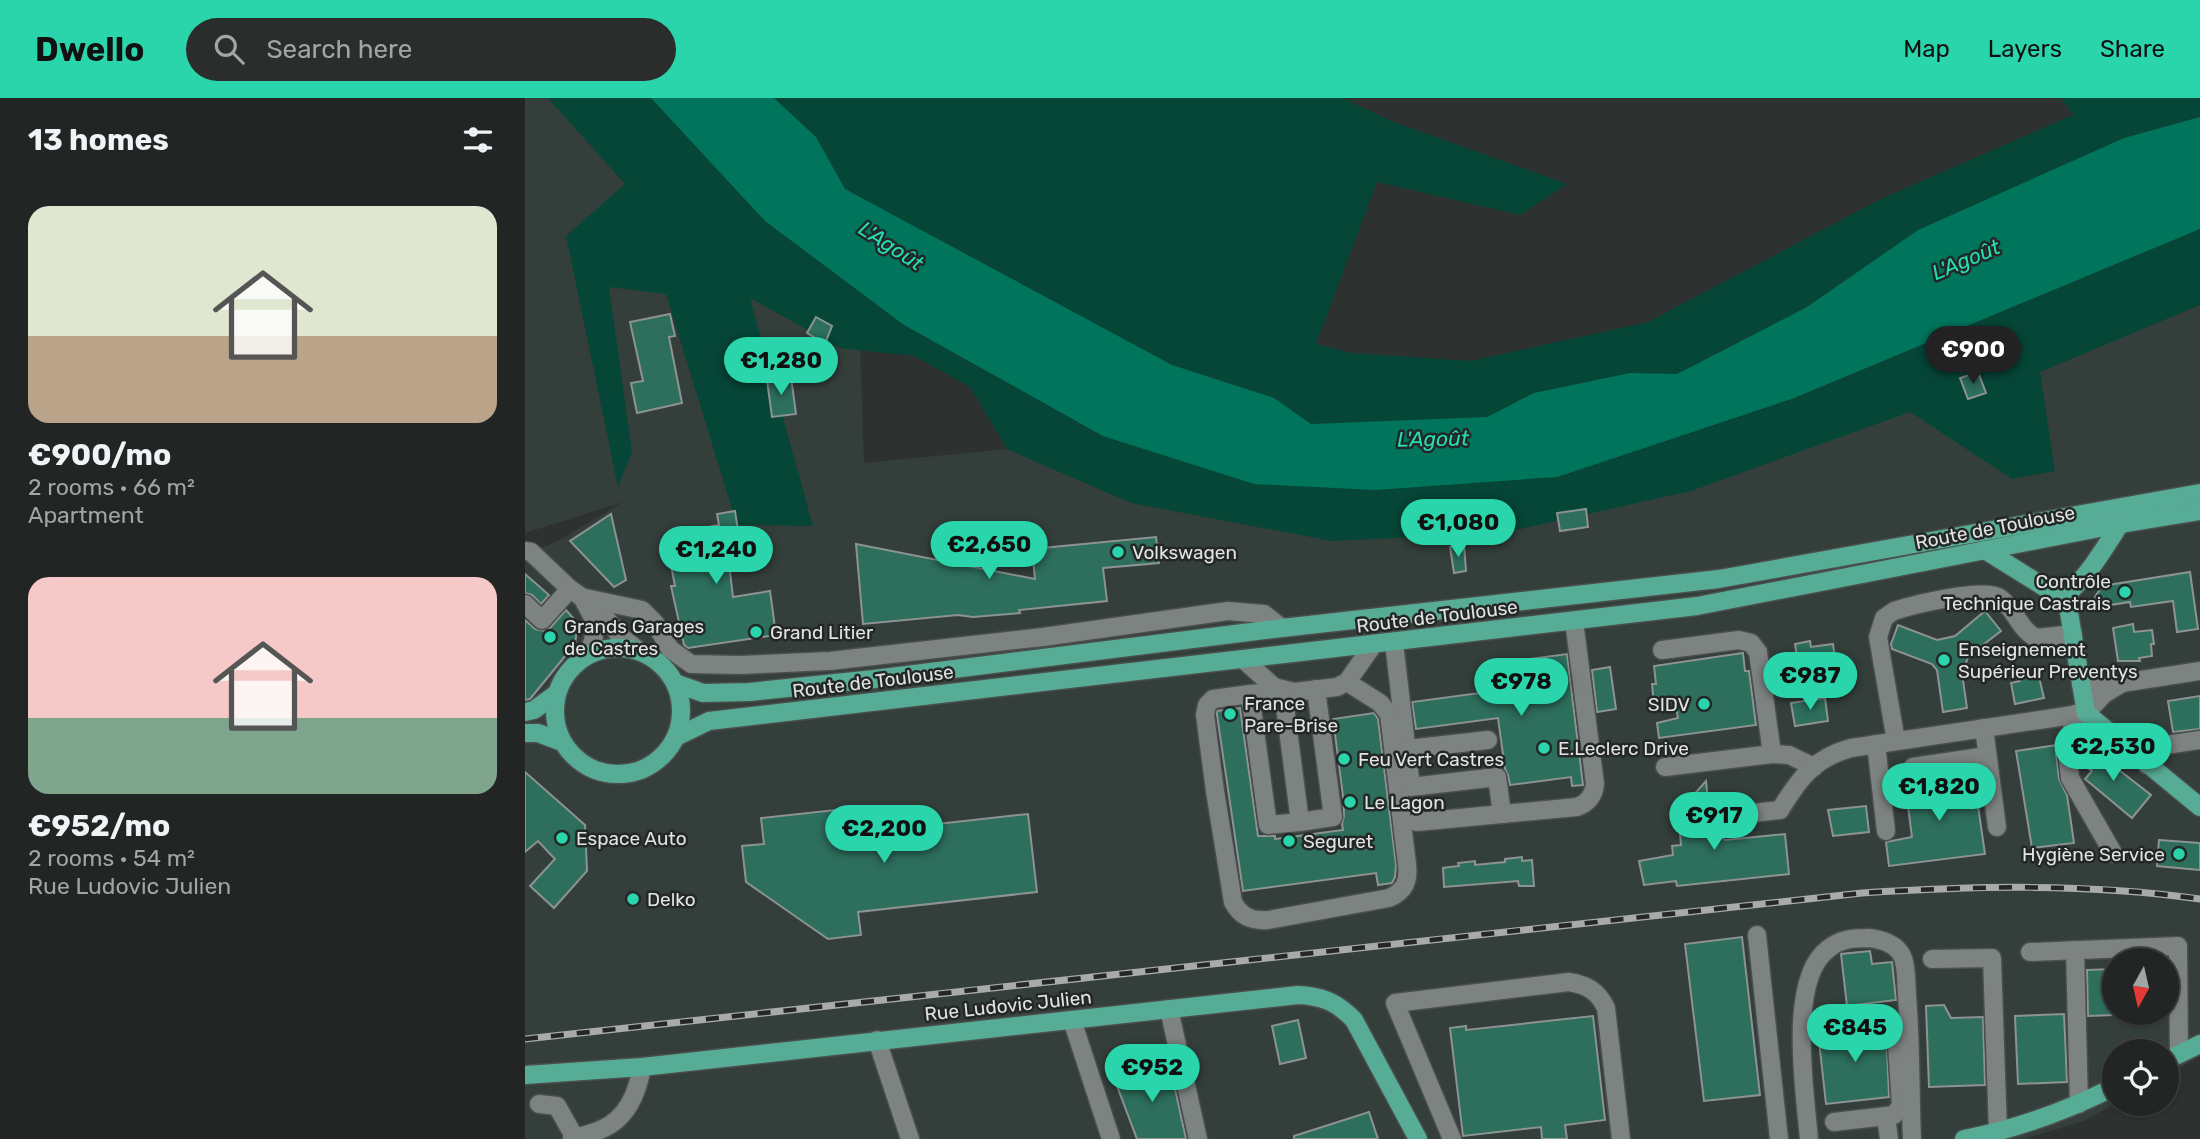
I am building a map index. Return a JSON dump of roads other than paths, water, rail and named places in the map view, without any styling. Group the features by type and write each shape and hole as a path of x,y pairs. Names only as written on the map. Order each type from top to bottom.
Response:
{"main road":[{"name":"Route de Toulouse","path":"675,682 703,693 749,692 1719,579 2200,493"},
{"name":"Route de Toulouse","path":"676,737 709,721 1697,606 2200,511"},
{"path":"2066,595 2079,584 2120,524"},
{"path":"1985,551 2049,590 2066,595"},
{"path":"2066,595 2081,685 2080,714 2200,807"},
{"path":"612,647 638,650 666,669 675,682 681,700 681,719 676,737 666,753 651,765 633,772 614,774 594,769 576,758 562,742 554,711 556,694 573,665 587,655 612,647"},
{"path":"525,712 534,710 556,694"},
{"path":"525,733 538,733 562,742"},
{"name":"Rue Ludovic Julien","path":"525,1075 642,1067 1314,995 1330,1000 1354,1020 1418,1139"},
{"path":"2179,1054 2200,1044"},
{"path":"1964,1139 2037,1121 2102,1093"}],"street":[{"path":"525,551 531,552 576,593 599,609 620,636 638,650"},
{"path":"576,593 642,610 655,623 670,649 691,664 830,661 1043,637 1228,611 1264,614 1282,628"},
{"path":"525,604 542,620 576,593"},
{"path":"576,593 594,617 595,633 587,655"},
{"path":"1896,741 1878,637 1884,618 1893,611 1969,595 1991,594 1998,596 2006,604 2023,629 2035,638 2073,634"},
{"path":"1417,822 1577,807 1587,802 1595,784 1574,621"},
{"path":"1661,650 1739,639 1751,643 1758,652 1772,754"},
{"path":"1394,643 1411,787 1497,777 1502,814"},
{"path":"1347,682 1380,703 1389,714 1408,864 1407,881 1398,894 1389,898 1268,920 1246,917 1237,910 1233,901 1215,791 1205,715 1207,705 1213,699 1337,687 1347,682 1373,645"},
{"path":"1244,660 1260,672 1267,682 1283,691"},
{"path":"2081,685 2122,683 2200,671"},
{"path":"2113,853 2070,778 2067,752 2080,714 2103,694 2122,683"},
{"path":"1250,694 1268,825 1333,817 1316,689"},
{"path":"1283,691 1300,822"},
{"path":"1725,816 1780,810 1799,780 1820,760 1833,753 1875,744 2080,714"},
{"path":"1984,728 1997,827"},
{"path":"1927,737 1932,765"},
{"path":"1407,749 1488,740"},
{"path":"2147,765 2166,745 2200,740"},
{"path":"1875,744 1886,831"},
{"path":"1665,767 1772,754 1789,755 1814,767"},
{"path":"1913,767 1987,757"},
{"path":"1757,935 1779,1139"},
{"path":"1809,1139 1802,1058 1805,986 1815,963 1827,949 1841,941 1855,938 1889,943 1899,950 1904,959 1909,1014 1912,1139"},
{"path":"2030,952 2178,946 2174,1039"},
{"path":"2075,950 2079,1104"},
{"path":"1932,959 1992,958 1998,1132"},
{"path":"1452,1139 1395,1003 1569,982 1592,989 1601,997 1605,1008 1622,1139"},
{"path":"1169,1009 1198,1139"},
{"path":"1072,1020 1111,1139"},
{"path":"1834,1122 1894,1115 1901,1106 1896,1029"},
{"path":"877,1041 910,1139"},
{"path":"540,1104 557,1106 574,1138 599,1131 623,1115 631,1103 642,1067"},
{"path":"1886,1116 1889,1139"}],"water":[{"name":"L'Agoût","path":"651,98 774,98 816,137 845,189 1172,365 1274,398 1311,424 1487,417 1534,393 1630,373 1677,374 1807,307 1918,230 2124,138 2200,117 2200,229 1794,398 1557,477 1375,490 1254,484 1103,436 904,325 765,221"}],"railway":[{"path":"525,1039 1862,893 2031,887 2116,890 2200,899"}],"place":[{"name":"Volkswagen","path":"1118,552"},
{"name":"Contrôle Technique Castrais","path":"2125,592"},
{"name":"Grand Litier","path":"756,632"},
{"name":"Grands Garages de Castres","path":"550,637"},
{"name":"Enseignement Supérieur Preventys","path":"1944,660"},
{"name":"SIDV","path":"1704,704"},
{"name":"France Pare-Brise","path":"1230,714"},
{"name":"E.Leclerc Drive","path":"1544,748"},
{"name":"Feu Vert Castres","path":"1344,759"},
{"name":"Le Lagon","path":"1350,802"},
{"name":"Espace Auto","path":"562,838"},
{"name":"Seguret","path":"1289,841"},
{"name":"Hygiène Service","path":"2179,854"},
{"name":"Delko","path":"633,899"}]}
